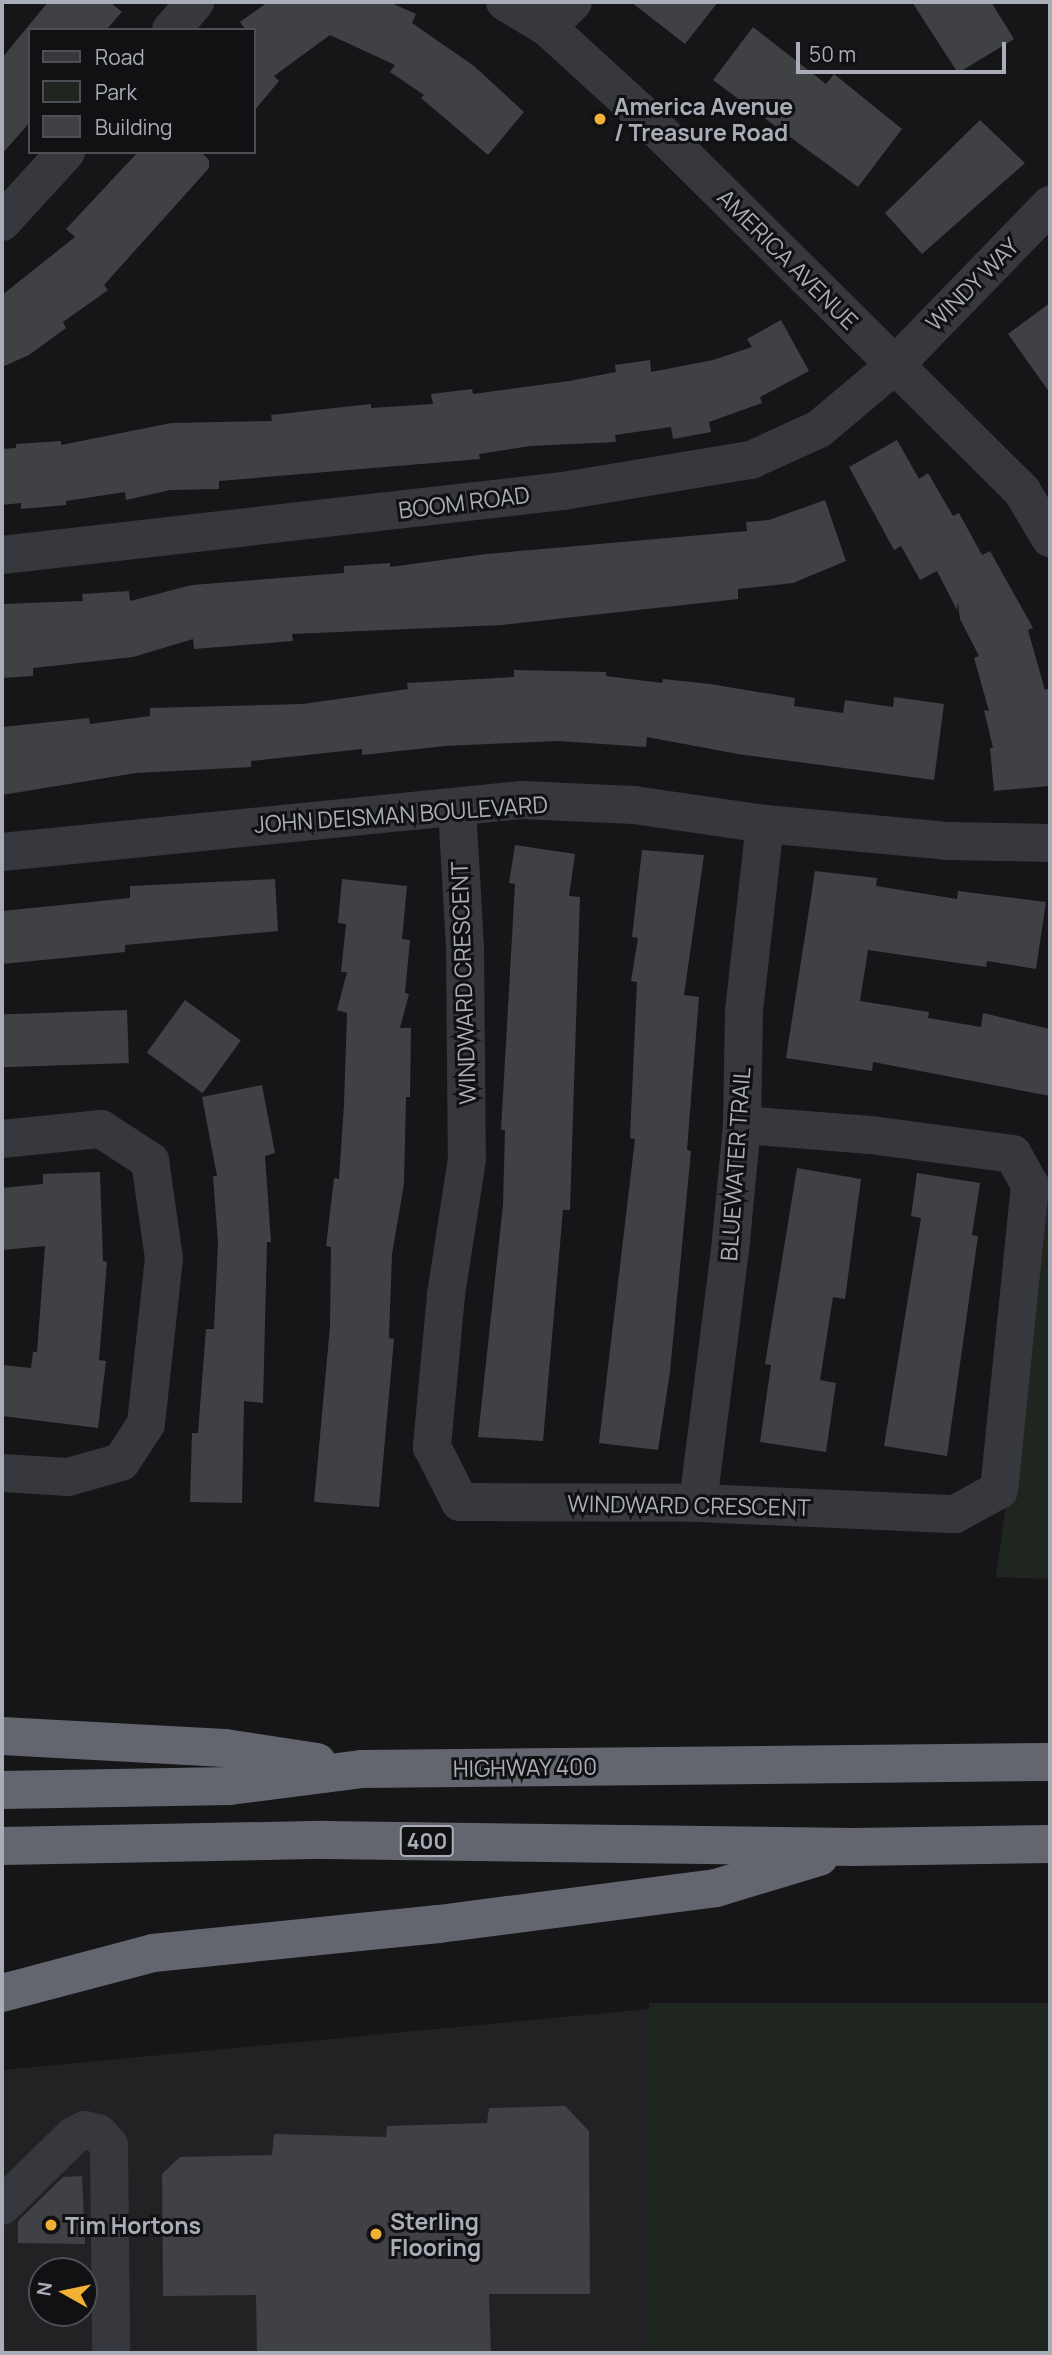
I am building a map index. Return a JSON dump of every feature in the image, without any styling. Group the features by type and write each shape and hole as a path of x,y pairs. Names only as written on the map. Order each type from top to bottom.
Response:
{"highway":[{"path":"2,1736 225,1748 360,1769"},
{"name":"HIGHWAY 400","path":"2,1790 229,1786 360,1769 1050,1762"},
{"name":"400","path":"2,1846 324,1840 853,1847 1050,1844"},
{"path":"2,1993 153,1953 439,1924 716,1888 853,1847"}],"street":[{"path":"173,28 195,2"},
{"name":"AMERICA AVENUE","path":"505,2 560,14 895,365 1022,491 1050,538"},
{"path":"2,222 64,154"},
{"name":"WINDY WAY","path":"895,365 1050,205"},
{"name":"BOOM ROAD","path":"2,555 563,491 751,460 819,429 895,365"},
{"name":"JOHN DEISMAN BOULEVARD","path":"2,852 522,800 634,804 765,824 992,844 1050,843"},
{"name":"WINDWARD CRESCENT","path":"457,808 465,947 467,1159 446,1295 432,1447 460,1502 698,1503 955,1514 999,1490 1030,1185 1013,1154 870,1135 742,1125"},
{"name":"BLUEWATER TRAIL","path":"698,1503 742,1125 744,1011 765,824"},
{"path":"2,1139 100,1129 150,1161 164,1258 146,1424 121,1462 68,1477 2,1473"},
{"path":"2,2206 73,2136 85,2130 98,2133 109,2145 111,2353"}],"shaded area":[{"path":"649,2009 649,2353 2,2353 2,2070"}],"green space":[{"path":"1050,1176 1050,1579 996,1577"},
{"path":"649,2003 1050,2003 1050,2353 649,2353"}],"building":[{"path":"48,2 110,2 122,12 108,28 28,28 28,124 2,154 2,58"},
{"path":"268,2 389,2 416,14 412,23 474,66 524,112 488,155 421,98 424,95 390,72 395,65 330,35 274,76 279,81 256,109 256,28 244,28 240,22"},
{"path":"631,2 718,2 685,44"},
{"path":"912,2 991,2 1014,39 958,73"},
{"path":"753,27 826,84 834,74 902,129 858,187 713,80"},
{"path":"980,120 1025,163 922,254 885,213"},
{"path":"136,154 203,154 209,160 209,168 104,285 108,290 63,322 66,328 29,355 2,367 2,295 75,237 66,229"},
{"path":"1050,303 1050,393 1008,334"},
{"path":"781,320 809,371 760,397 762,403 709,422 711,432 673,439 671,427 615,435 616,442 530,446 479,454 480,459 219,481 219,489 170,490 126,500 125,492 66,501 66,505 21,509 21,503 2,505 2,449 16,448 16,444 61,441 61,445 171,423 272,421 271,415 371,404 371,408 433,404 431,394 472,389 473,394 569,381 616,372 615,365 650,360 651,372 713,360 752,347 747,339"},
{"path":"897,440 919,479 928,473 953,516 959,513 982,555 990,551 1033,628 1028,630 1045,690 1050,688 1050,786 994,791 990,748 993,748 984,710 989,711 974,658 979,656 960,619 958,602 957,610 937,571 920,580 901,546 894,550 849,467"},
{"path":"825,500 846,561 793,583 738,589 738,599 502,625 292,634 293,641 194,649 193,639 133,657 33,668 33,676 2,678 2,604 83,601 82,594 129,591 130,601 192,585 344,573 344,566 390,563 390,567 486,554 747,531 746,522 769,520"},
{"path":"514,670 606,672 606,676 662,683 663,679 710,684 795,698 794,706 843,713 845,700 893,707 894,697 944,704 934,780 738,754 647,737 646,747 558,741 445,746 362,755 362,749 251,761 251,767 136,773 2,795 2,727 89,718 90,724 150,716 150,708 303,704 408,689 407,683 514,677"},
{"path":"515,845 575,854 569,896 580,897 570,1210 563,1210 543,1441 478,1437 503,1205 505,1130 501,1130 515,884 509,883"},
{"path":"642,850 704,855 684,995 699,997 687,1150 691,1151 670,1372 658,1450 599,1443 635,1139 630,1138 637,982 631,981 638,938 632,937"},
{"path":"815,871 877,878 876,886 957,899 958,891 1046,902 1036,969 987,961 986,967 868,950 860,1001 929,1012 928,1018 981,1027 983,1013 1050,1029 1050,1096 873,1062 872,1071 786,1058"},
{"path":"275,879 278,931 125,945 125,952 2,964 2,911 130,898 130,886"},
{"path":"342,879 407,886 402,939 410,940 405,993 409,994 400,1028 411,1028 410,1097 406,1097 404,1184 392,1254 389,1338 394,1339 379,1507 314,1502 330,1326 331,1247 326,1246 334,1178 339,1179 344,1104 347,1013 337,1010 347,972 341,972 346,924 338,923"},
{"path":"185,1000 241,1041 203,1093 147,1053"},
{"path":"127,1010 129,1063 3,1067 2,1014"},
{"path":"262,1085 275,1153 265,1156 271,1242 267,1242 263,1403 244,1401 242,1503 190,1502 192,1433 198,1433 206,1329 214,1329 218,1243 213,1176 217,1176 202,1097"},
{"path":"797,1168 861,1179 845,1299 833,1297 820,1380 836,1383 826,1452 760,1442 771,1365 765,1364"},
{"path":"100,1172 103,1261 107,1262 99,1360 106,1361 98,1428 2,1416 2,1365 31,1368 33,1352 37,1352 45,1246 2,1250 2,1188 43,1184 43,1174"},
{"path":"917,1173 980,1183 972,1235 978,1236 947,1456 884,1446 921,1218 911,1216"},
{"name":"Sterling Flooring","path":"565,2106 589,2131 590,2294 489,2294 491,2353 257,2353 256,2295 163,2296 162,2174 180,2157 272,2155 274,2134 386,2137 387,2126 487,2123 489,2108"},
{"name":"Tim Hortons","path":"82,2176 85,2244 18,2243 18,2221 63,2177"}],"place":[{"name":"America Avenue / Treasure Road","path":"600,119"},
{"name":"Tim Hortons","path":"51,2225"},
{"name":"Sterling Flooring","path":"376,2234"}]}
